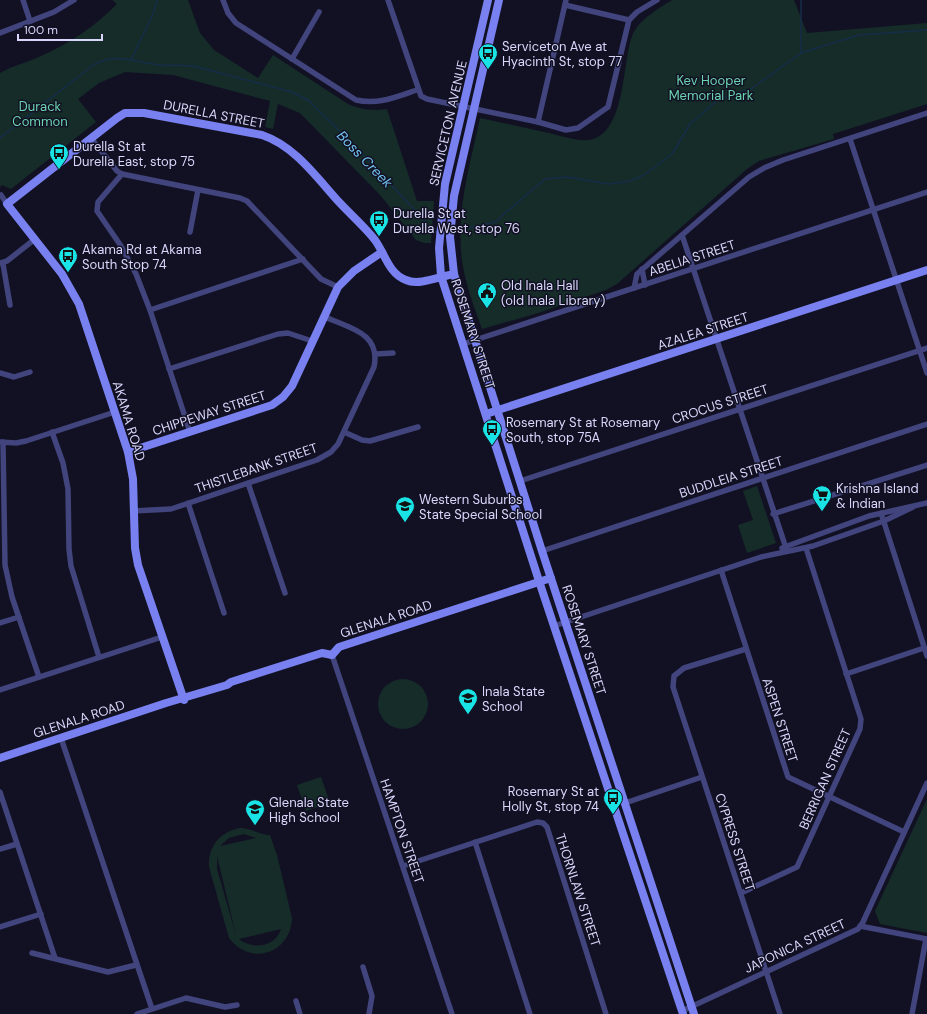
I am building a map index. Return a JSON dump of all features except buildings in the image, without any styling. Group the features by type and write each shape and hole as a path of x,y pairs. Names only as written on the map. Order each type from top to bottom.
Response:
{"street":[{"path":"23,0 30,21"},
{"path":"0,33 54,12 74,0"},
{"path":"223,0 228,13 236,23 356,100 368,103 379,102 418,90"},
{"path":"388,0 421,96 426,99 538,122 566,130 572,130 606,110 610,103 630,20 636,12 657,0"},
{"name":"SERVICETON AVENUE","path":"441,276 440,237 445,184 488,0"},
{"name":"SERVICETON AVENUE","path":"454,274 450,237 454,196 499,0"},
{"path":"538,122 565,2 630,20"},
{"path":"292,59 319,12"},
{"name":"DURELLA STREET","path":"7,204 117,118 125,113 133,112 184,120 270,138 294,154 375,240 392,270 407,281 416,282 454,274"},
{"path":"634,288 637,274 642,269 749,177 764,168 927,113"},
{"path":"91,138 117,171 122,174 240,198 247,202 321,279 338,287"},
{"path":"850,139 927,373"},
{"path":"122,174 98,202 97,211 129,260 150,310 190,432"},
{"path":"190,232 198,190"},
{"name":"ABELIA STREET","path":"463,344 927,192"},
{"name":"AKAMA ROAD","path":"1,195 62,274 79,304 128,452 133,479 134,541 138,565 183,698"},
{"path":"682,235 785,549"},
{"path":"10,305 1,263 35,239"},
{"name":"CHIPPEWAY STREET","path":"128,452 272,405 284,397 292,386 312,341 325,317 332,296 338,287 354,271 382,252"},
{"path":"150,310 302,259"},
{"path":"642,269 645,285"},
{"name":"AZALEA STREET","path":"486,414 927,270"},
{"name":"ROSEMARY STREET","path":"454,274 551,578 693,1010"},
{"name":"ROSEMARY STREET","path":"441,276 539,581 683,1013"},
{"path":"325,317 365,336 371,342 376,354 393,353"},
{"path":"169,369 278,334 288,333 312,341"},
{"name":"CROCUS STREET","path":"520,481 927,348"},
{"name":"THISTLEBANK STREET","path":"133,511 161,510 188,503 324,457 338,444 374,367 376,354"},
{"path":"0,372 14,377 30,372"},
{"path":"39,677 19,617 2,555 1,442 26,441 115,412"},
{"name":"BUDDLEIA STREET","path":"542,550 927,424"},
{"path":"344,432 362,440 370,441 418,427"},
{"path":"52,432 63,463 68,489 71,566 100,657"},
{"path":"773,514 927,465"},
{"path":"248,483 285,593"},
{"path":"188,503 224,613"},
{"path":"554,626 785,549 881,513 927,503"},
{"path":"785,549 806,548 884,521 913,507"},
{"path":"881,513 927,656"},
{"name":"BERRIGAN STREET","path":"741,892 798,867 860,729 861,719 806,548"},
{"name":"ASPEN STREET","path":"721,570 788,777 904,832"},
{"name":"GLENALA ROAD","path":"0,758 183,698 225,681 231,682 322,653 332,655 339,647 551,578"},
{"path":"0,623 19,617"},
{"path":"0,690 162,637"},
{"path":"846,674 924,648"},
{"name":"CYPRESS STREET","path":"746,649 684,668 674,676 673,687 780,1014"},
{"name":"HAMPTON STREET","path":"332,655 452,1014"},
{"path":"61,738 152,1009"},
{"path":"625,803 702,777"},
{"name":"JAPONICA STREET","path":"683,1013 693,1010 766,972 849,934 860,926 927,783"},
{"path":"0,792 55,958"},
{"name":"THORNLAW STREET","path":"403,866 537,822 543,822 546,827 606,1014"},
{"path":"475,842 530,1014"},
{"path":"0,849 17,844"},
{"path":"0,927 41,914"},
{"path":"860,926 927,939 912,1014"},
{"path":"32,953 108,972 136,965"},
{"path":"363,967 372,996 369,1014"},
{"path":"137,1014 186,998 225,1007 237,1005"},
{"path":"296,1001 300,1014"}],"green space":[{"name":"Durack Common","path":"112,0 188,0 200,33 214,50 258,78 273,55 348,104 368,110 387,109 417,201 434,201 431,243 424,243 416,240 381,196 300,113 278,104 273,129 265,127 270,101 173,75 125,72 99,83 78,99 96,122 11,189 2,185 0,187 0,73 64,45 92,26 117,4"},
{"name":"Kev Hooper Memorial Park","path":"672,0 794,0 807,33 927,23 927,104 833,134 834,139 759,161 747,169 617,284 606,290 535,314 482,329 465,276 461,256 460,236 461,216 467,177 480,118 579,140 588,140 600,135 610,126 616,112 624,80 629,48 635,30 649,15"},
{"path":"757,486 776,543 747,553 738,525 753,520 743,491"},
{"path":"398,679 408,679 421,686 428,699 428,709 421,722 408,729 398,729 389,725 382,718 378,709 378,699 382,690 389,683"},
{"path":"321,777 330,803 306,811 297,785"},
{"path":"927,799 927,933 880,924 875,911"},
{"path":"244,828 270,835 277,855 292,918 290,930 285,940 268,952 258,954 248,952 238,947 229,938 209,867 209,859 213,846 217,841 233,830","holes":["244,834 256,838 220,846 229,838","217,856 236,935 217,869","281,929 274,940 263,945 250,945 239,939"]}],"waterway":[{"path":"131,60 153,14 157,0"},
{"path":"801,0 801,53"},
{"name":"Boss Creek","path":"454,231 495,222 545,179 568,177 609,184 630,181 644,175 672,154 690,124 719,99 751,89 801,53 859,35 927,30"},
{"name":"Boss Creek","path":"0,138 92,66 100,62 109,59 125,59 151,64 197,67 292,92 309,101 350,141 425,221 429,232 438,232"}],"place":[{"name":"Serviceton Ave at Hyacinth St, stop 77","path":"488,70"},
{"name":"Durella St at Durella East, stop 75","path":"59,170"},
{"name":"Durella St at Durella West, stop 76","path":"379,237"},
{"name":"Akama Rd at Akama South Stop 74","path":"68,273"},
{"name":"Old Inala Hall (old Inala Library)","path":"487,309"},
{"name":"Rosemary St at Rosemary South, stop 75A","path":"492,446"},
{"name":"Krishna Island & Indian","path":"822,512"},
{"name":"Western Suburbs State Special School","path":"405,523"},
{"name":"Inala State School","path":"468,715"},
{"name":"Rosemary St at Holly St, stop 74","path":"613,815"},
{"name":"Glenala State High School","path":"255,826"}]}
